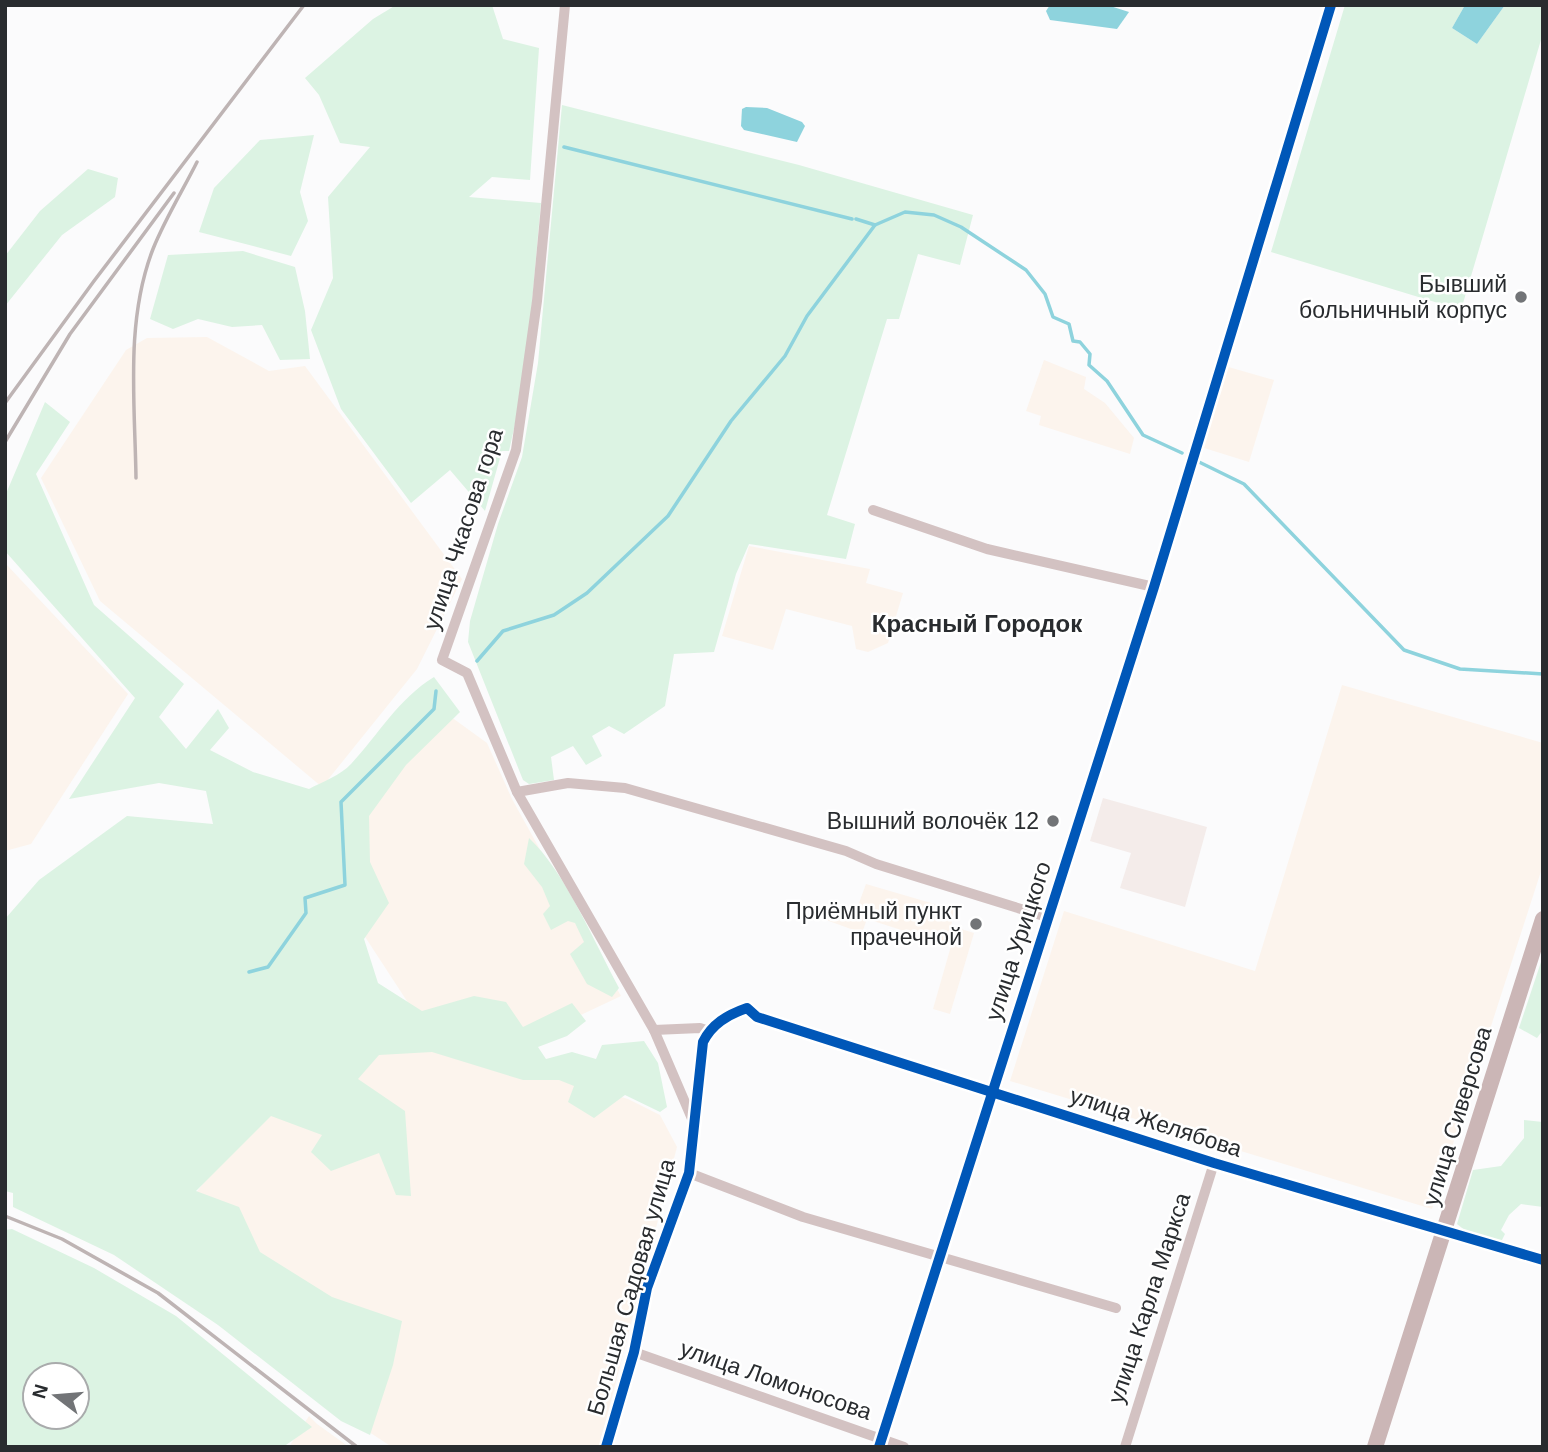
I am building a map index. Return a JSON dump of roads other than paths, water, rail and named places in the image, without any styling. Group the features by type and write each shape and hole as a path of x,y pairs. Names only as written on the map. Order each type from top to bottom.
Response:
{"street":[{"name":"улица Чкасова гора","path":"565,5 537,301 516,450 442,660 467,673 517,792 654,1030 694,1123"},
{"name":"улица Урицкого","path":"881,1443 1154,587 1331,5"},
{"path":"873,510 987,549 1154,587"},
{"path":"517,792 568,783 625,788 828,846 876,864 1048,917"},
{"name":"улица Сиверсова","path":"1375,1447 1543,919"},
{"name":"улица Желябова","path":"709,1031 732,1013 747,1008 758,1017 1214,1163 1543,1260"},
{"path":"654,1030 700,1028 709,1031"},
{"name":"Большая Садовая улица","path":"606,1447 634,1352 647,1289 689,1173 699,1056 709,1031"},
{"name":"улица Карла Маркса","path":"1125,1447 1214,1163"},
{"path":"689,1173 803,1217 1116,1308"},
{"name":"улица Ломоносова","path":"634,1352 881,1443 904,1447"}],"water":[{"path":"1050,5 1107,5 1129,12 1117,29 1050,20 1046,11"},
{"path":"1465,5 1505,5 1477,44 1452,28"},
{"path":"767,108 802,122 805,126 797,142 744,130 741,126 742,109"}],"waterway":[{"path":"564,147 852,219"},
{"path":"477,661 503,631 554,615 587,593 668,516 731,421 785,356 807,316 875,225 905,212 934,215 961,227 1026,270 1045,294 1053,317 1069,324 1073,341 1080,342 1090,354 1089,365 1107,381 1143,435 1182,453"},
{"path":"856,219 875,225"},
{"path":"1197,461 1244,484 1404,650 1460,669 1543,674"},
{"path":"249,972 268,967 306,913 305,898 345,885 341,802 434,709 436,691"}],"railway":[{"path":"5,403 94,281 304,5"},
{"path":"136,478 134,362 138,305 153,249 197,162"},
{"path":"5,442 70,334 174,193"},
{"path":"5,1216 62,1239 158,1293 357,1447"}],"place":[{"name":"Бывший больничный корпус","path":"1521,297"},
{"name":"Вышний волочёк 12","path":"1053,821"},
{"name":"Приёмный пункт прачечной","path":"976,924"}],"district":[{"name":"Красный Городок","path":"977,623"}]}
